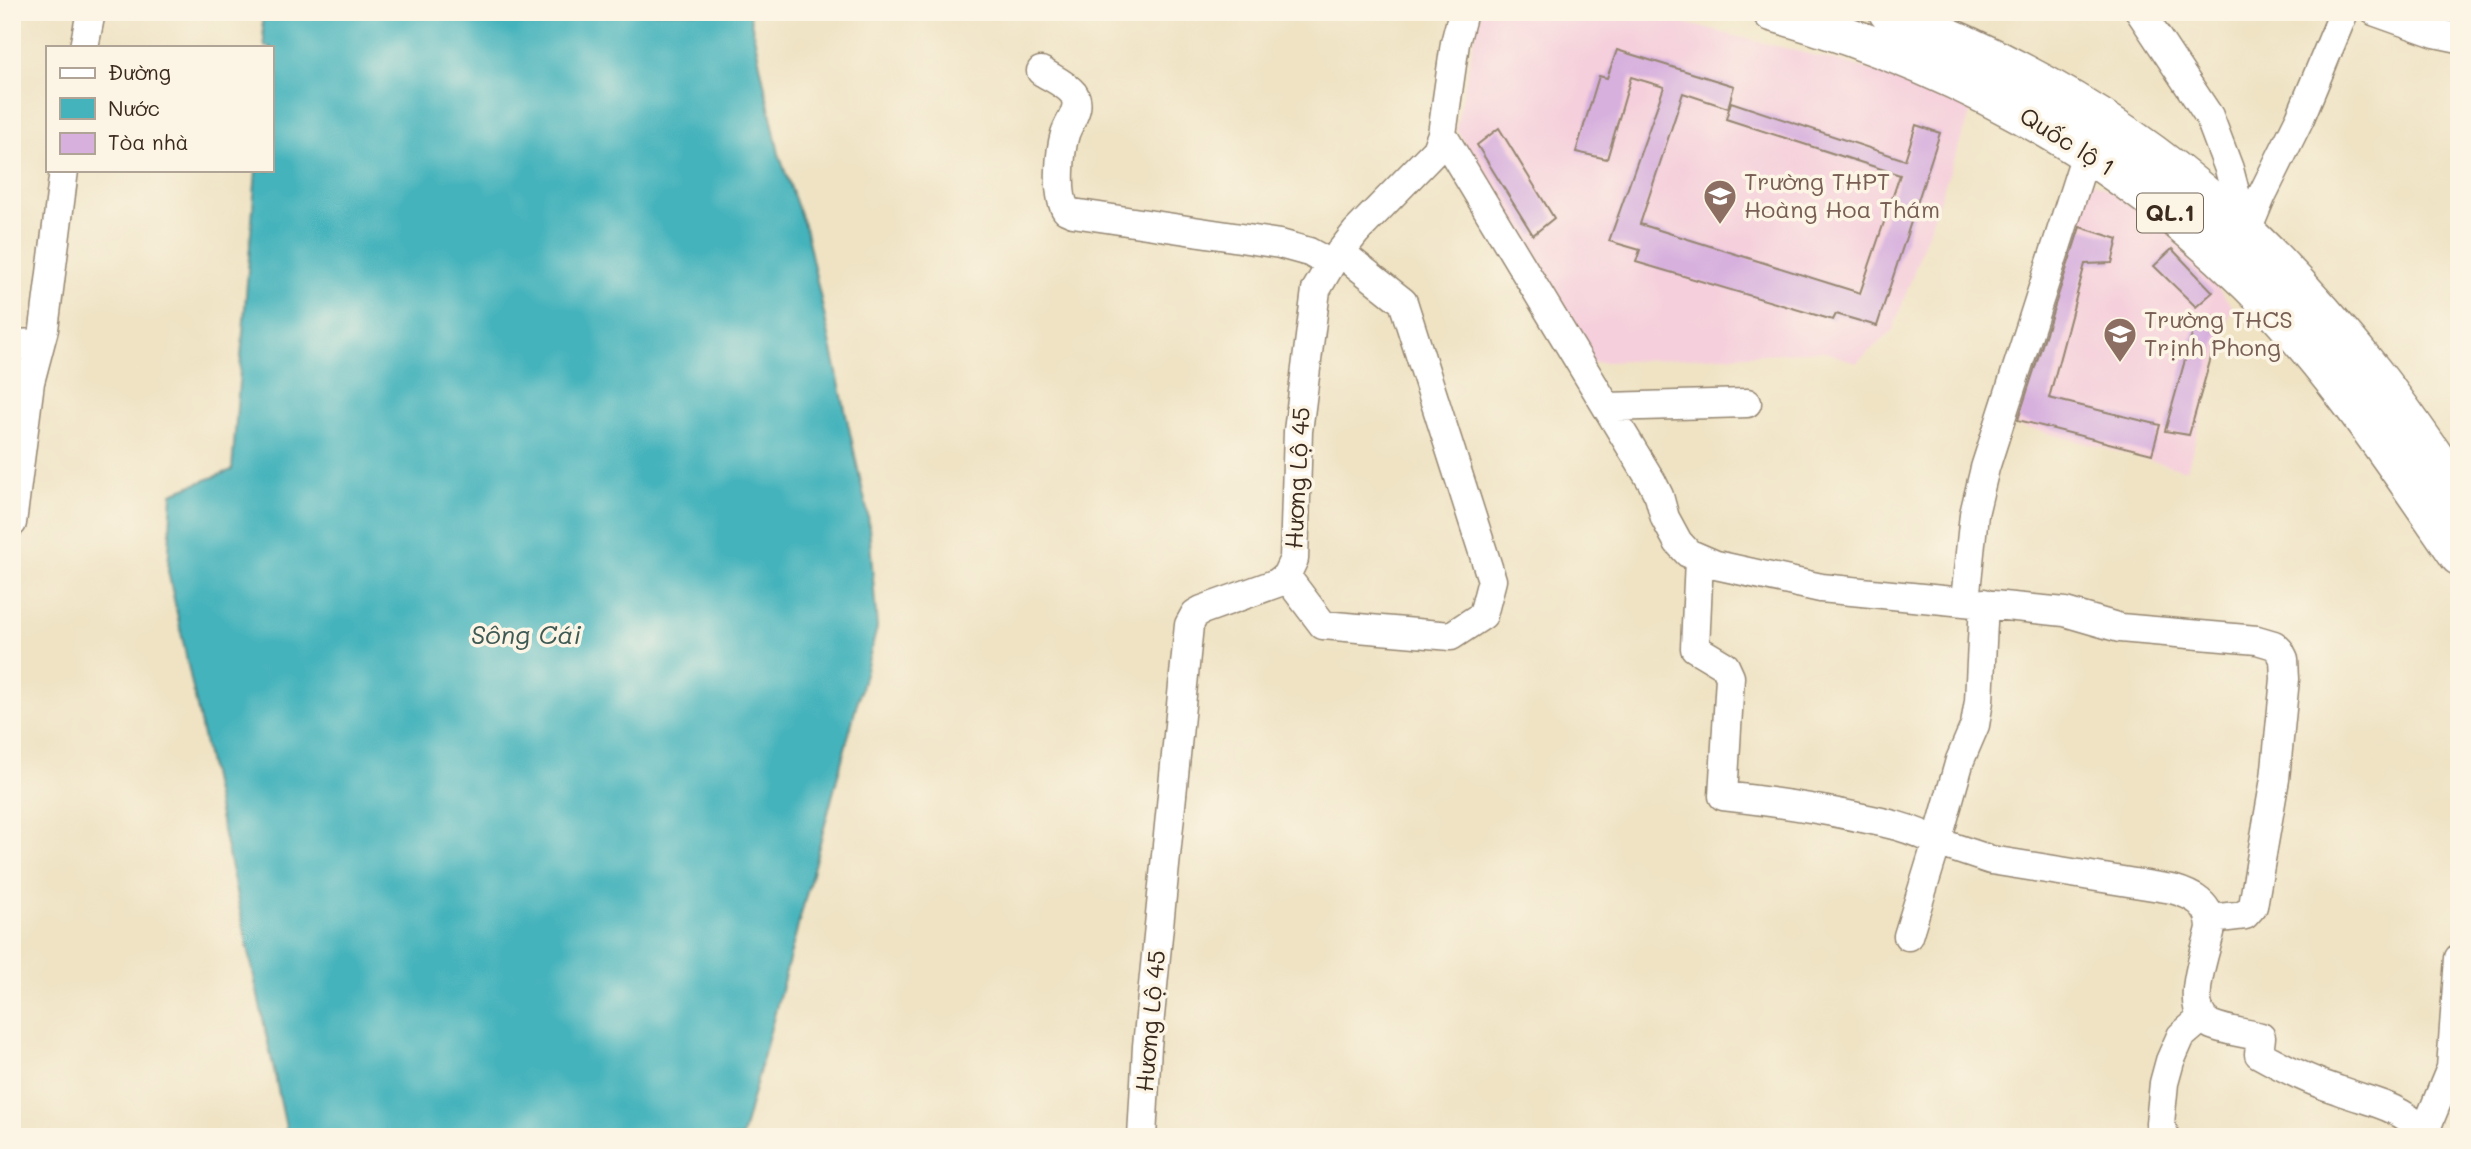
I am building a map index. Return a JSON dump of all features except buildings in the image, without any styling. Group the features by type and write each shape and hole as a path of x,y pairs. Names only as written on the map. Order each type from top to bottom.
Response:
{"highway":[{"name":"Quốc lộ 1","path":"1772,12 1877,46 1951,77 2017,110 2087,151 2143,191 2197,236 2259,295 2340,389 2388,452 2459,556"},
{"name":"Quốc lộ 1","path":"1888,12 1964,44 2036,79 2104,120 2165,163 2224,211 2325,315 2374,373 2459,492"}],"street":[{"path":"84,46 90,12"},
{"name":"Hương Lộ 45","path":"1142,1137 1147,1046 1189,625 1195,614 1211,606 1277,583 1286,576 1294,559 1298,431 1316,290 1336,258 1368,219 1436,150 1442,134 1455,43 1463,12"},
{"path":"2140,12 2209,116 2230,169 2246,233"},
{"path":"2246,233 2300,118 2344,12"},
{"path":"2376,12 2435,33 2459,38"},
{"path":"1041,71 1072,92 1075,99 1076,110 1064,139 1062,160 1060,192 1066,210 1280,244 1336,258 1403,302 1492,580 1483,615 1451,636 1322,625 1286,576"},
{"path":"1442,134 1652,482 1672,535 1688,553 1699,559 1821,588 2065,612 2120,628 2257,640 2274,645 2280,651 2284,659 2285,679 2274,779 2253,906 2245,915 2211,919"},
{"path":"1908,936 1961,760 1975,724 1979,701 1974,514 2005,401 2087,151"},
{"path":"12,523 30,382 45,321 64,172"},
{"path":"12,344 40,344"},
{"path":"1607,407 1746,403"},
{"path":"1699,559 1695,648 1725,666 1730,677 1723,796 1804,806 1886,823 1919,832 1937,842 1991,860 2172,889 2198,900 2207,908 2211,919 2197,991 2198,1009 2202,1018 2213,1025 2261,1037 2259,1054 2311,1080 2406,1114 2425,1134 2451,1068 2459,958"},
{"path":"2165,1137 2160,1123 2164,1083 2175,1046 2187,1030 2202,1018"}],"shaded area":[{"name":"Trường THPT Hoàng Hoa Thám","path":"1480,12 1640,12 1908,79 1972,109 1893,330 1856,363 1824,351 1588,363 1456,128"},
{"name":"Trường THCS Trịnh Phong","path":"2085,178 2144,207 2197,262 2232,306 2187,470 2006,422"}],"water":[{"name":"Sông Cái","path":"261,12 749,12 779,154 806,231 868,515 877,628 742,1137 288,1137 168,571 172,493 232,470 256,172 273,172 273,46 265,46"}],"place":[{"name":"Trường THPT Hoàng Hoa Thám","path":"1720,226"},
{"name":"Trường THCS Trịnh Phong","path":"2120,364"}]}
